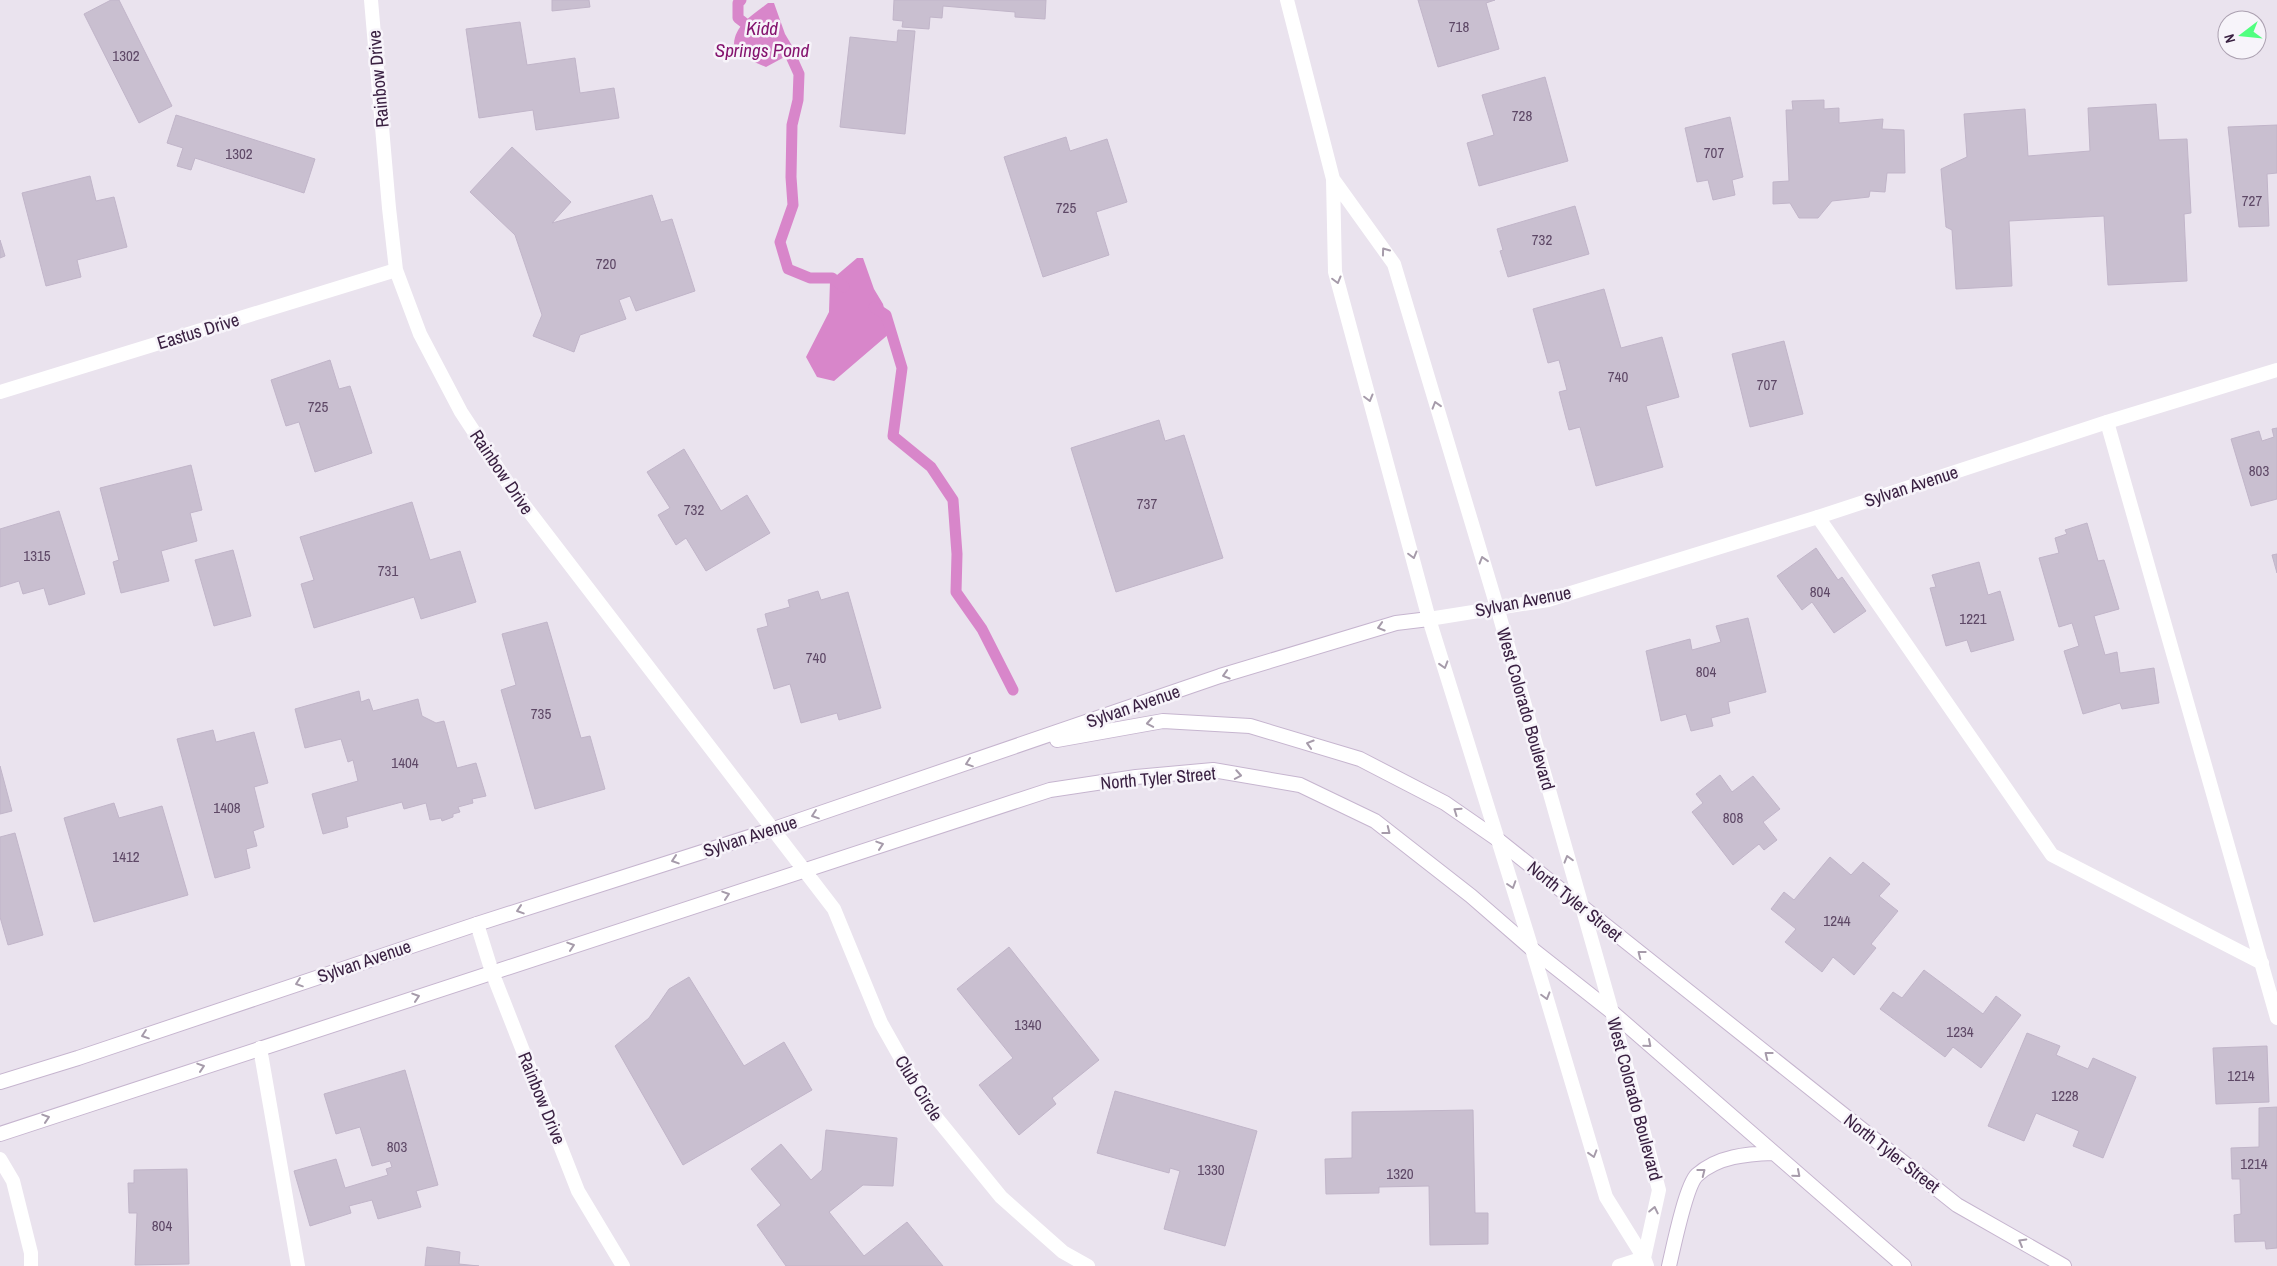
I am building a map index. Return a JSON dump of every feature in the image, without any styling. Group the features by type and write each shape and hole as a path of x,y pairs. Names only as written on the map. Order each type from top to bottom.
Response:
{"street":[{"name":"Rainbow Drive","path":"372,0 396,270 425,343 461,412 511,488 803,870"},
{"name":"West Colorado Boulevard","path":"1287,0 1333,179 1335,272 1429,619 1532,949 1606,1197 1646,1262"},
{"name":"West Colorado Boulevard","path":"1333,179 1394,264 1497,607 1612,1012 1659,1190 1646,1262"},
{"name":"Eastus Drive","path":"0,392 396,270"},
{"name":"Sylvan Avenue","path":"0,1082 78,1058 477,924 771,830 1238,671 1396,622 1429,619 1548,600 1818,517 2107,422 2277,370"},
{"path":"2107,422 2277,1018"},
{"path":"1818,517 2052,856 2262,963"},
{"name":"North Tyler Street","path":"1015,747 1163,721 1250,726 1360,759 1445,803 1497,839 1957,1205 2064,1266"},
{"name":"North Tyler Street","path":"803,870 1050,790 1136,777 1214,770 1300,785 1375,821 1470,896 1532,949 1612,1012 1904,1266"},
{"path":"0,1134 803,870"},
{"name":"Club Circle","path":"803,870 834,909 881,1023 930,1110 1001,1197 1063,1252 1088,1266"},
{"name":"Rainbow Drive","path":"477,924 492,972 578,1191 623,1266"},
{"path":"260,1048 298,1266"},
{"path":"1670,1266 1685,1203 1696,1176 1715,1162 1749,1154 1773,1153"},
{"path":"0,1159 13,1181 30,1253 31,1266"},
{"path":"1619,1266 1646,1262"}],"water":[{"name":"Kidd Springs Pond","path":"768,3 774,3 785,34 794,49 790,54 766,67 752,61 734,44 735,37 741,26"},
{"path":"857,258 863,258 874,289 883,304 890,333 834,381 817,377 806,357 829,312 830,281"}],"building":[{"path":"111,0 119,0 172,106 139,123 84,14"},
{"path":"552,0 589,0 590,7 552,11"},
{"path":"894,0 1046,0 1045,19 1015,17 1015,12 943,6 942,18 930,17 929,29 902,27 903,21 893,20"},
{"path":"1418,0 1495,0 1486,3 1499,49 1438,67"},
{"path":"520,22 527,65 575,58 580,93 614,88 619,118 536,130 533,110 479,118 466,29"},
{"path":"898,30 915,31 905,134 840,127 850,37 897,42"},
{"path":"1545,77 1568,161 1479,186 1467,143 1494,135 1482,95"},
{"path":"1824,100 1824,109 1839,108 1839,123 1883,119 1882,129 1904,130 1905,173 1887,173 1885,192 1870,191 1869,197 1832,201 1818,218 1799,218 1790,203 1773,204 1773,182 1789,181 1786,110 1793,110 1792,101"},
{"path":"2156,104 2159,140 2187,139 2191,213 2184,214 2187,281 2108,285 2104,216 2009,221 2012,286 1956,289 1952,230 1946,227 1941,169 1967,157 1964,114 2025,109 2028,156 2090,151 2088,108"},
{"path":"176,115 315,159 304,193 195,158 191,170 177,166 183,148 167,143"},
{"path":"1730,117 1743,177 1732,180 1735,195 1713,200 1708,180 1697,182 1685,128"},
{"path":"2277,125 2277,173 2267,174 2269,226 2239,227 2228,127"},
{"path":"1066,137 1070,151 1107,139 1127,202 1096,212 1109,255 1043,277 1004,157"},
{"path":"512,147 571,202 552,223 652,195 661,222 672,219 695,291 636,311 630,296 619,300 626,319 580,335 574,352 533,336 542,315 515,235 470,192"},
{"path":"90,176 96,201 114,197 127,247 77,260 81,277 46,286 22,193"},
{"path":"1575,206 1589,254 1508,277 1500,251 1503,250 1497,229"},
{"path":"0,240 5,256 0,258"},
{"path":"1604,289 1621,348 1662,337 1679,397 1646,406 1663,467 1596,486 1580,427 1569,430 1559,392 1567,390 1559,360 1548,363 1533,309"},
{"path":"1784,341 1803,414 1750,427 1732,354"},
{"path":"330,360 339,389 350,386 372,453 315,472 299,422 286,426 271,380"},
{"path":"1159,420 1165,441 1184,435 1223,558 1116,592 1071,448"},
{"path":"2277,428 2277,499 2251,506 2231,439 2259,431 2262,441 2274,437 2272,429"},
{"path":"684,449 721,511 747,495 770,533 706,571 686,538 676,545 658,515 670,508 647,472"},
{"path":"191,465 202,510 190,513 197,541 161,551 169,581 121,593 113,562 119,560 100,488"},
{"path":"412,502 430,560 460,551 476,602 421,619 414,597 314,628 301,584 314,580 300,537"},
{"path":"59,511 85,594 49,605 44,588 23,594 19,581 0,587 0,529"},
{"path":"2087,523 2098,561 2104,560 2119,609 2094,616 2105,655 2117,652 2120,673 2154,668 2159,703 2122,709 2120,703 2083,714 2064,651 2079,646 2072,623 2059,627 2039,558 2059,553 2055,538 2067,534 2065,530"},
{"path":"1816,548 1838,580 1842,577 1866,611 1834,633 1812,602 1802,610 1777,576"},
{"path":"233,550 251,616 214,626 195,560"},
{"path":"2277,554 2277,573 2272,555"},
{"path":"1979,562 1988,595 2000,591 2014,640 1971,652 1967,640 1946,646 1930,588 1936,587 1932,575"},
{"path":"818,591 821,600 848,592 881,708 839,720 837,713 801,723 790,684 774,689 757,629 768,626 765,614 790,607 788,600"},
{"path":"1748,618 1766,692 1728,702 1730,713 1711,718 1713,726 1691,731 1686,714 1661,721 1646,651 1690,639 1692,650 1721,642 1716,626"},
{"path":"547,622 581,738 590,736 605,789 535,809 501,690 516,685 502,634"},
{"path":"359,691 361,702 369,699 373,711 418,699 422,716 436,723 444,721 457,768 476,763 486,796 472,799 473,803 458,807 460,812 442,821 441,818 430,820 426,803 404,809 402,802 346,817 348,827 323,834 312,794 358,781 353,760 348,762 341,739 305,748 295,709"},
{"path":"213,730 216,742 254,732 268,783 254,787 264,827 253,831 257,846 246,849 250,868 215,878 177,739"},
{"path":"0,766 12,811 0,814"},
{"path":"1720,775 1732,792 1753,776 1780,809 1763,822 1777,840 1764,850 1759,844 1733,865 1692,812 1703,803 1696,794"},
{"path":"114,803 119,818 162,806 188,895 94,922 64,818"},
{"path":"15,833 43,935 8,945 0,917 0,837"},
{"path":"1830,857 1851,875 1863,862 1890,884 1879,896 1898,911 1871,944 1876,948 1854,975 1833,957 1822,972 1785,942 1796,929 1771,909 1784,892 1794,900"},
{"path":"1009,947 1099,1060 1052,1098 1056,1104 1019,1135 979,1085 1013,1058 957,989"},
{"path":"1924,970 1983,1014 1996,996 2021,1015 1981,1068 1953,1047 1945,1057 1880,1009 1893,992 1902,998"},
{"path":"689,977 744,1066 784,1042 812,1090 683,1165 615,1046 649,1018 669,989"},
{"path":"2027,1033 2060,1046 2056,1055 2088,1069 2093,1058 2136,1077 2103,1158 2073,1146 2079,1131 2036,1113 2024,1141 1988,1126"},
{"path":"2267,1046 2269,1102 2216,1104 2213,1048"},
{"path":"405,1070 438,1185 416,1191 421,1207 378,1219 372,1200 349,1206 351,1213 310,1226 294,1171 336,1159 345,1188 388,1175 386,1169 392,1167 390,1161 372,1166 360,1127 336,1134 324,1094"},
{"path":"1115,1091 1257,1131 1225,1246 1164,1229 1180,1171 1170,1168 1169,1173 1097,1153"},
{"path":"2277,1107 2277,1248 2266,1249 2265,1241 2235,1242 2234,1215 2241,1214 2240,1179 2232,1179 2231,1148 2259,1147 2259,1108"},
{"path":"1473,1110 1475,1213 1488,1213 1488,1244 1430,1245 1429,1186 1379,1187 1379,1193 1326,1194 1325,1159 1352,1158 1352,1112"},
{"path":"826,1130 897,1138 893,1186 863,1185 829,1212 864,1256 907,1222 943,1266 786,1266 757,1225 781,1205 751,1169 781,1144 811,1180 822,1170"},
{"path":"187,1169 189,1264 135,1265 137,1213 129,1213 128,1183 134,1183 134,1170"},
{"path":"427,1247 460,1252 459,1264 479,1266 425,1266"}],"waterway":[{"path":"741,0 738,3 738,18 756,32"},
{"path":"777,46 790,54 799,74 798,100 792,125 791,177 793,205 780,242 788,269 810,278 832,278 844,287"},
{"path":"874,307 886,315 902,368 893,436 931,467 953,500 957,554 956,592 982,629 1013,690"}]}
